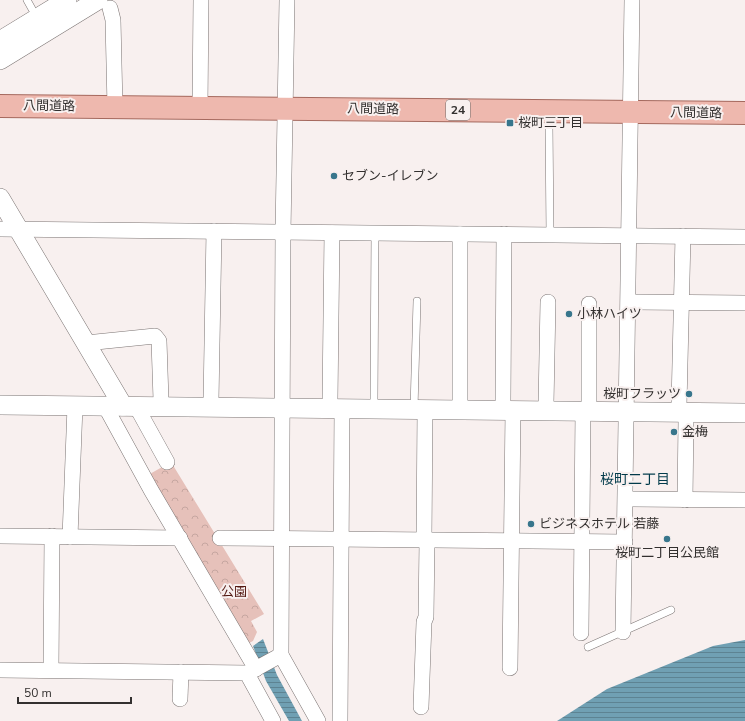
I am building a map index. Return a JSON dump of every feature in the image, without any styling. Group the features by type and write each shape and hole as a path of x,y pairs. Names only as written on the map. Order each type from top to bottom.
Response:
{"main road":[{"name":"八間道路","path":"0,106 745,114"}],"street":[{"path":"0,41 67,0"},
{"path":"0,50 84,0"},
{"path":"200,108 201,0"},
{"path":"287,0 283,232 280,655 318,721"},
{"path":"623,632 632,0"},
{"path":"0,60 104,4 114,20 115,107"},
{"path":"0,198 6,227 119,406 167,462"},
{"path":"6,227 332,233 745,237"},
{"path":"6,227 86,343 119,406 151,490 180,538 252,671 250,679 273,721"},
{"path":"212,401 214,231"},
{"path":"332,233 341,539 340,721"},
{"path":"460,234 460,402"},
{"path":"504,234 512,542 510,668"},
{"path":"679,405 680,302 683,236"},
{"path":"546,404 548,302"},
{"path":"634,302 745,303"},
{"path":"581,633 581,542 588,304"},
{"path":"86,343 155,336 159,341 161,400"},
{"path":"0,405 282,408 336,405 419,409 508,407 586,411 745,413"},
{"path":"70,537 75,406"},
{"path":"419,409 425,541 426,617 424,622 421,707"},
{"path":"685,500 686,420"},
{"path":"632,499 745,500"},
{"path":"0,536 180,538"},
{"path":"51,670 52,536"},
{"path":"220,538 625,542"},
{"path":"0,670 181,672 252,671 280,655"},
{"path":"180,699 181,672"}],"lane":[{"path":"27,0 32,9"},
{"path":"550,124 550,235"},
{"path":"374,401 375,233"},
{"path":"417,301 419,409"},
{"path":"588,646 671,610"}],"green space":[{"name":"公園","path":"171,462 264,614 251,621 257,632 253,641 247,644 148,475"}],"water":[{"path":"263,639 277,675 302,721 289,721 266,681 253,646"},
{"path":"745,640 745,721 557,721 607,689 713,646"}],"place":[{"name":"桜町三丁目","path":"510,123"},
{"name":"セブン-イレブン","path":"334,176"},
{"name":"小林ハイツ","path":"569,314"},
{"name":"桜町フラッツ","path":"689,394"},
{"name":"金梅","path":"674,432"},
{"name":"ビジネスホテル 若藤","path":"531,524"},
{"name":"桜町二丁目公民館","path":"667,539"}],"district":[{"name":"桜町二丁目","path":"635,479"}]}
